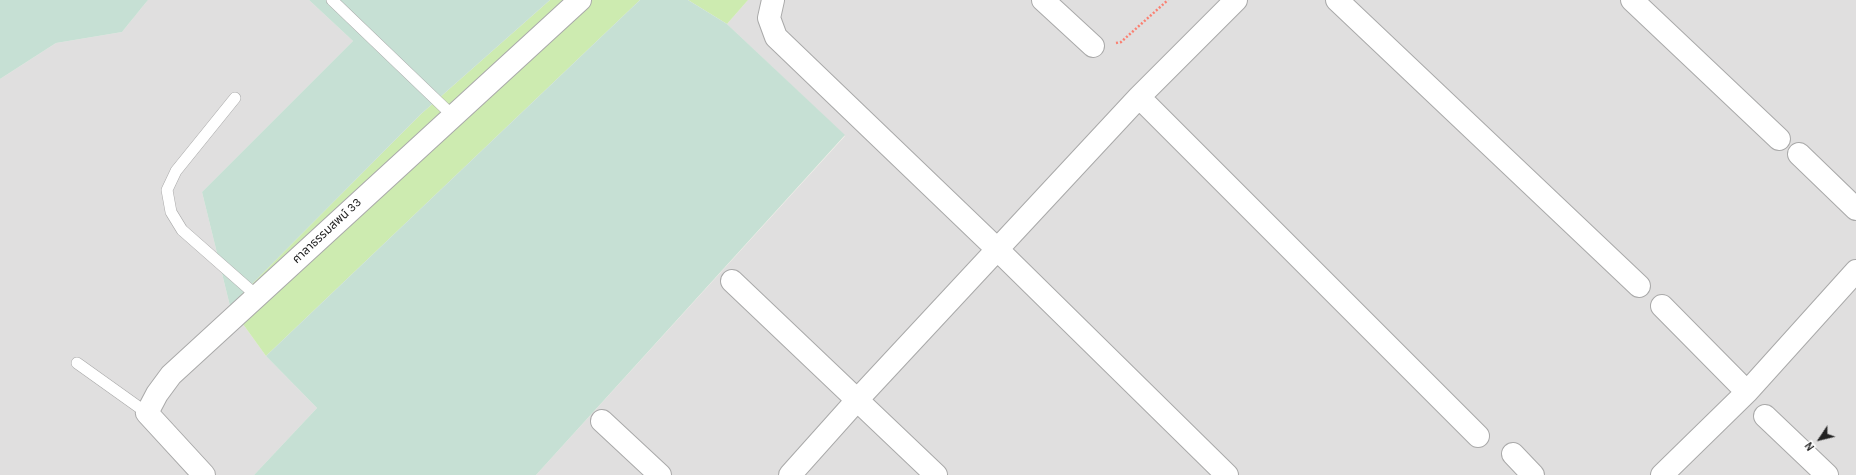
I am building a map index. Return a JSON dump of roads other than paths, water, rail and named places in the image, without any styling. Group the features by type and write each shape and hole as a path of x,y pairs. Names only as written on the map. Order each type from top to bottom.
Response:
{"street":[{"name":"ศาลาธรรมสพน์ 33","path":"147,413 156,394 171,375 580,0"},
{"path":"773,0 769,18 776,37 998,250 1227,475"},
{"path":"1043,0 1093,46"},
{"path":"790,475 858,399 1139,97 1236,0"},
{"path":"1337,0 1639,286"},
{"path":"1632,0 1779,139"},
{"path":"1139,97 1478,436"},
{"path":"1799,154 1856,210"},
{"path":"1662,475 1747,392 1856,271"},
{"path":"732,281 858,399 936,475"},
{"path":"1662,306 1747,392"},
{"path":"147,413 204,475"},
{"path":"1765,416 1827,475"},
{"path":"602,421 660,475"},
{"path":"1513,454 1533,475"}],"lane":[{"path":"332,0 453,116"},
{"path":"235,98 176,171 166,190 171,212 182,230 257,296"},
{"path":"77,363 147,413"}]}
